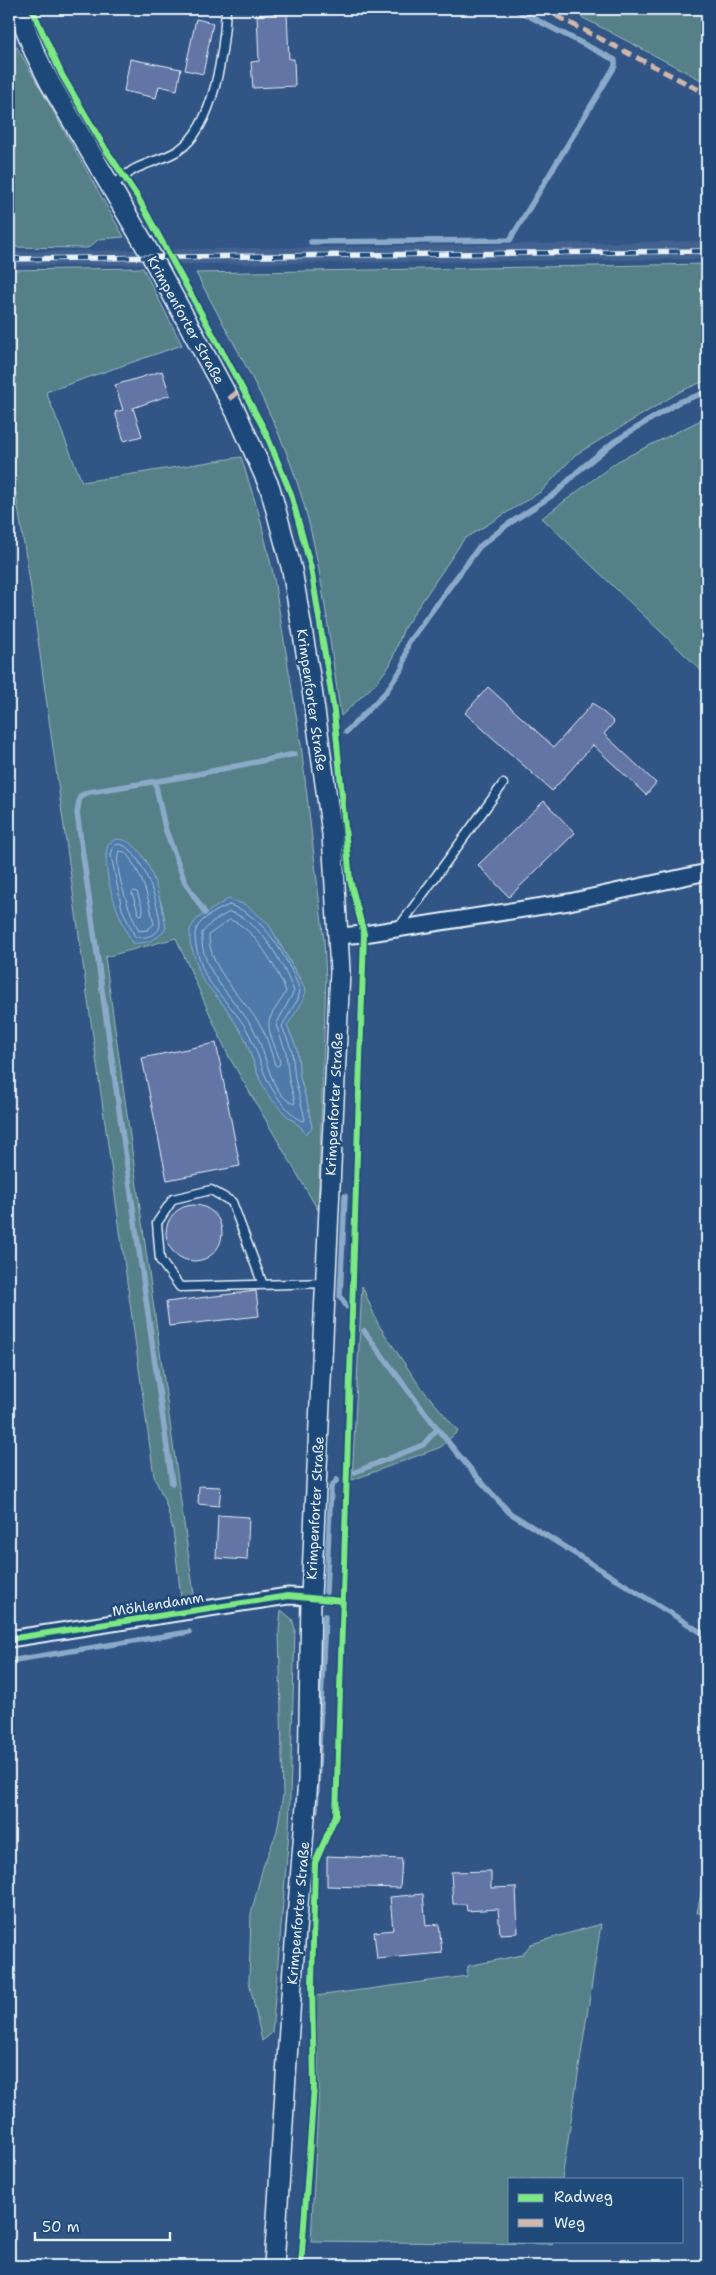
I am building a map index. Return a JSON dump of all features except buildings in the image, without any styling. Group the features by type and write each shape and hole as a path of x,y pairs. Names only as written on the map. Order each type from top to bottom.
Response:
{"street":[{"name":"Krimpenforter Straße","path":"18,9 38,59 111,186 237,414 270,488 292,570 309,672 330,825 340,971 311,1597 308,1780 292,1981 274,2266"},
{"path":"338,936 398,929 569,902 707,872"},
{"name":"Möhlendamm","path":"9,1639 288,1596 311,1597"}],"lane":[{"path":"111,186 134,170 179,150 193,137 206,115 222,56 226,9"},
{"path":"398,929 503,784"},
{"path":"263,1285 232,1202 211,1190 173,1199 157,1223 160,1260 180,1287 263,1285 326,1283"}],"shaded area":[{"path":"707,241 707,259 9,266 9,252"}],"green space":[{"path":"566,9 707,9 707,83"},
{"path":"17,47 124,237 99,239 88,248 9,247 9,49"},
{"path":"707,264 707,380 681,391 575,455 542,491 464,539 404,628 390,665 376,683 341,716 319,570 298,485 265,403 196,273"},
{"path":"143,268 182,345 46,392 82,482 241,457 259,514 273,573 301,745 324,940 326,978 318,1210 228,1055 176,938 105,957 194,1595 181,1598 173,1530 166,1504 154,1476 29,575 9,452 9,270","holes":["106,854 146,860 162,905 166,928 132,943 122,922 115,900","229,899 268,923 306,990 287,1026 297,1049 300,1078 312,1128 305,1134 301,1127 284,1113 260,1080 245,1038 226,1008 197,919"]},
{"path":"707,417 707,676 542,518 618,461"},
{"path":"362,1286 378,1324 419,1385 458,1431 441,1447 352,1480"},
{"path":"281,1610 292,1619 295,1629 289,1832 272,2033 262,2041 249,1981 251,1914 263,1867 277,1831 283,1795 279,1630"},
{"path":"707,1864 707,1913 697,1913"},
{"path":"601,1924 562,2178 508,2178 508,2242 553,2242 552,2244 311,2241 319,2087 316,1996 467,1976 468,1966 522,1955 531,1944"}],"water":[{"path":"116,839 127,841 137,849 152,873 157,888 166,928 159,936 147,942 132,943 112,895 106,856 108,844"},
{"path":"228,899 246,905 268,923 306,991 303,1001 287,1026 297,1049 300,1078 312,1128 305,1134 301,1127 284,1113 268,1095 260,1080 245,1038 226,1008 202,979 190,943 190,929 197,919"}],"waterway":[{"path":"311,242 510,240 615,66 615,60 515,9"},
{"path":"346,732 385,693 403,667 408,643 479,547 507,525 556,493 577,472 615,441 679,402 707,392"},
{"path":"172,1483 77,813 80,796 89,792 183,777 295,754"},
{"path":"155,782 165,828 185,882 205,913"},
{"path":"345,1196 340,1296 347,1307"},
{"path":"364,1331 452,1447 510,1513 707,1636"},
{"path":"355,1472 423,1445 437,1429"},
{"path":"326,1592 331,1487 337,1480"},
{"path":"316,1810 325,1616"},
{"path":"9,1661 189,1632"}],"railway":[{"path":"9,259 707,251"}],"marked path":[{"path":"543,9 707,94"},
{"path":"229,399 242,388"}],"cycle path":[{"path":"32,9 62,75 106,150 137,196 265,431 291,494 311,568 334,711 350,880 364,934 336,1815 315,1863 312,1984 314,2087 301,2266"},
{"path":"9,1639 288,1596 342,1601"}]}
